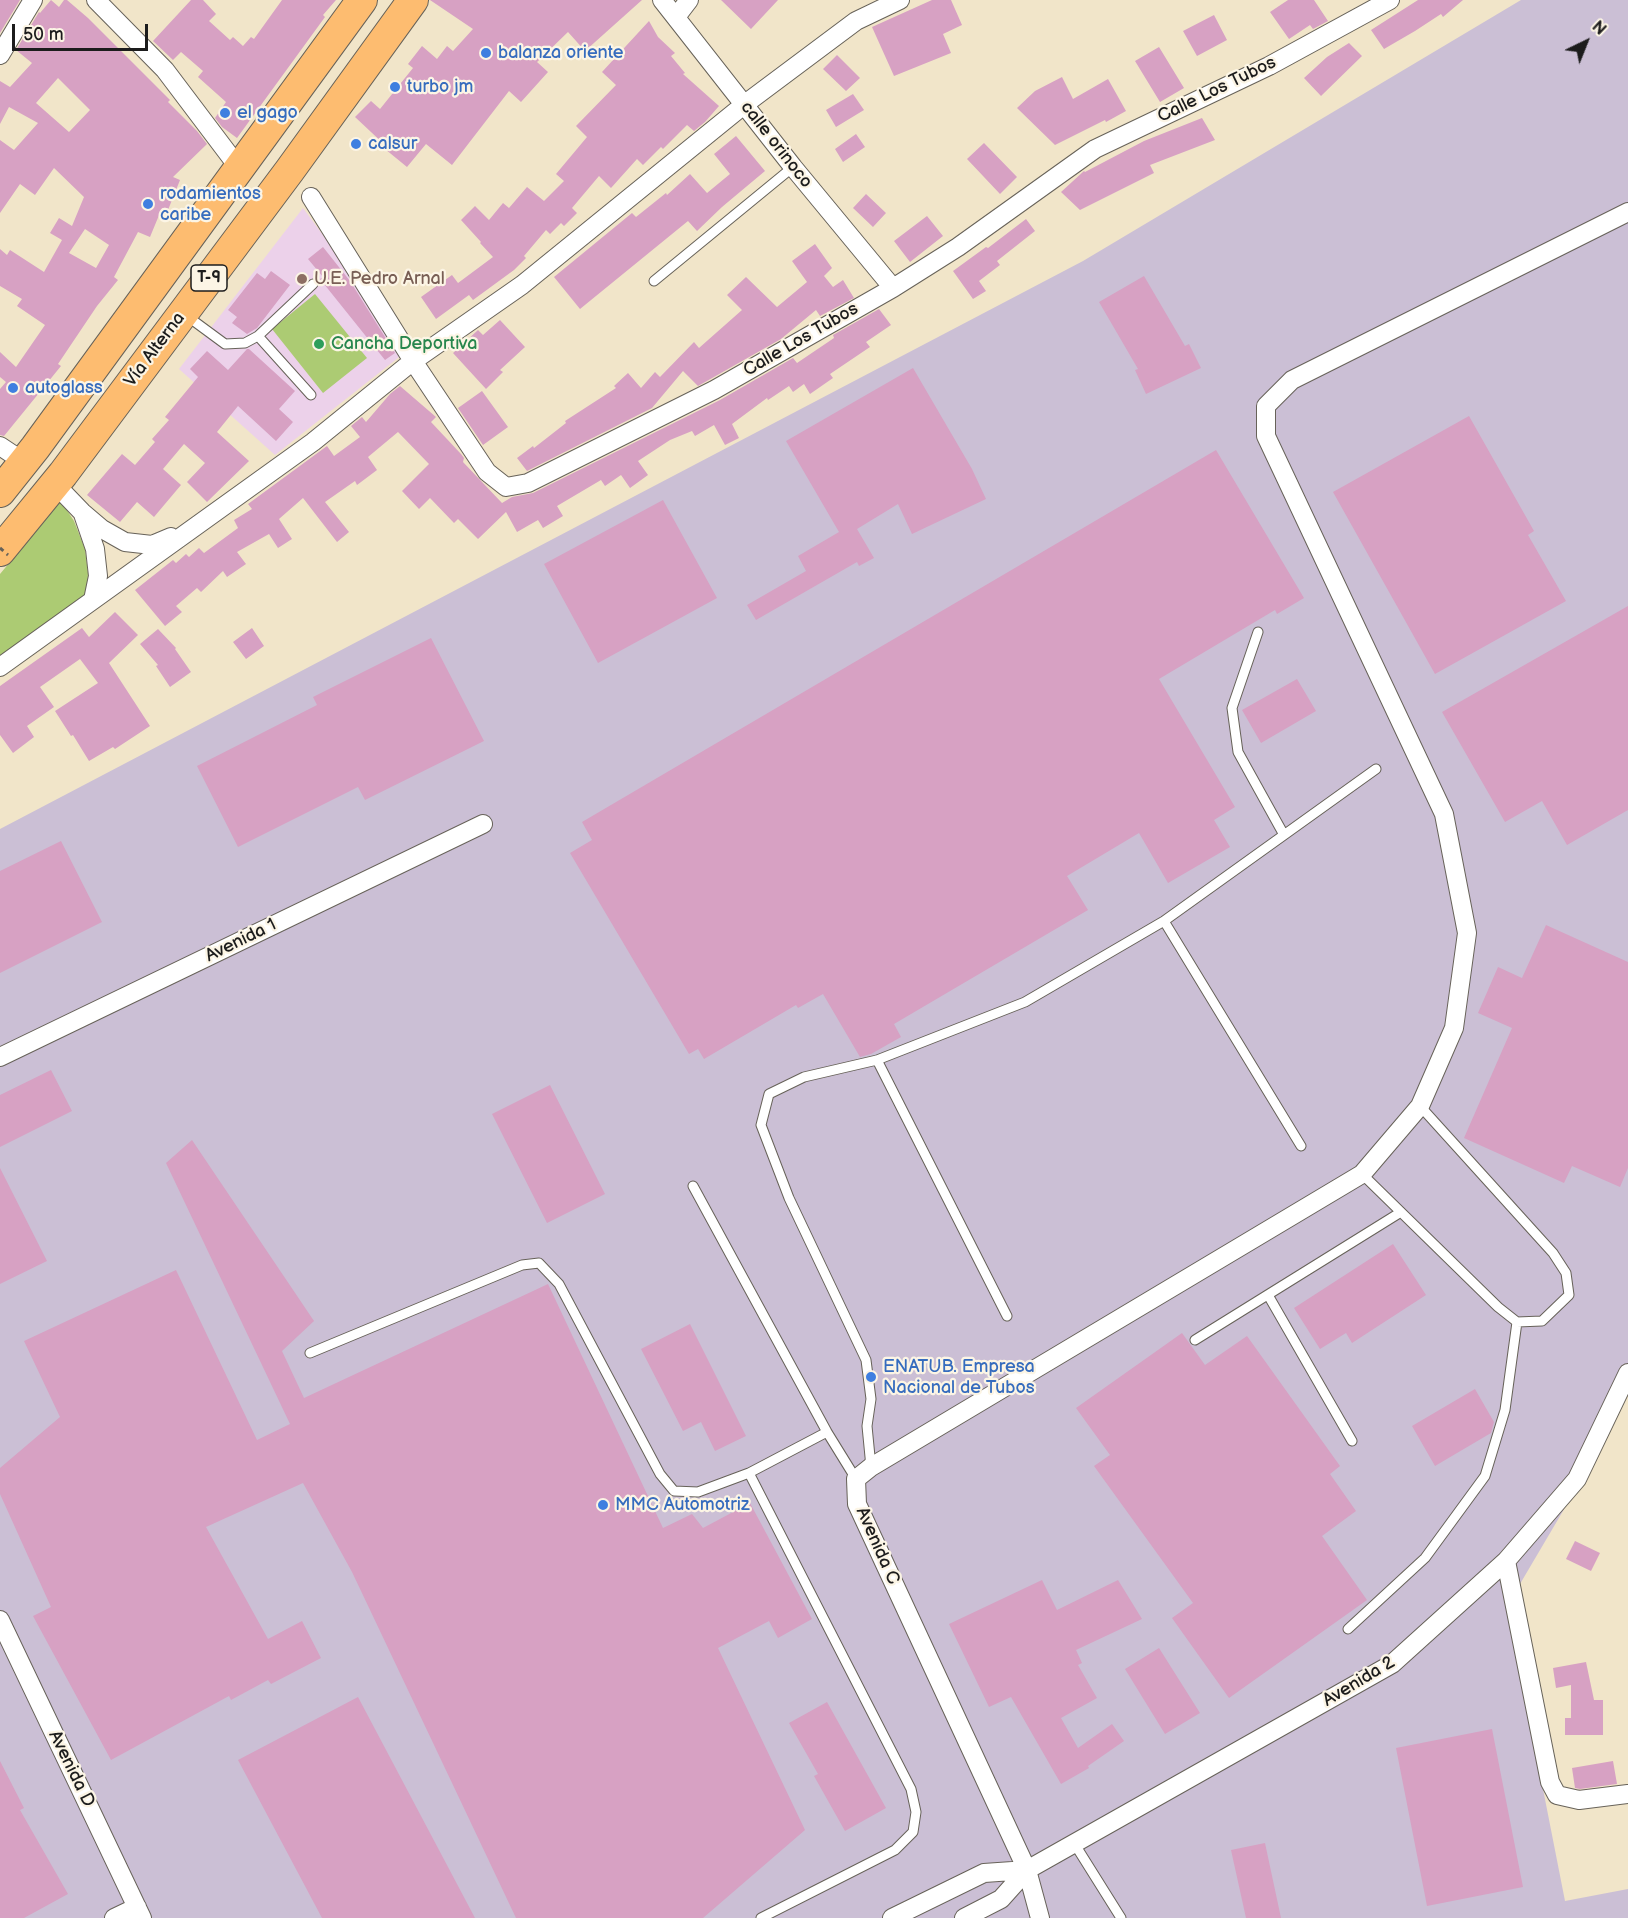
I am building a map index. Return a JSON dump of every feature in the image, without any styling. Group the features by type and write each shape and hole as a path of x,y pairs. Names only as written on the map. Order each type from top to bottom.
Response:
{"highway":[{"name":"T-9","path":"0,492 362,0"},
{"name":"Vía Alterna","path":"3,552 290,170 413,0"}],"street":[{"path":"0,55 33,0"},
{"path":"96,0 165,69 239,168"},
{"name":"calle orinoco","path":"662,0 793,167 892,288"},
{"path":"676,17 689,0"},
{"path":"0,667 313,442 412,361 522,285 745,104 856,21 900,0"},
{"name":"Calle Los Tubos","path":"311,197 412,361 486,472 506,487 528,483 714,390 892,288 958,247 1095,149 1269,66 1390,0"},
{"path":"856,1479 871,1467 1362,1174 1420,1106 1454,1028 1467,933 1444,814 1266,436 1266,406 1292,380 1628,212"},
{"path":"0,446 24,462"},
{"path":"55,483 82,512 102,529 125,542 152,545 195,527"},
{"path":"82,512 95,549 98,576 93,600"},
{"name":"Avenida 1","path":"0,1057 483,824"},
{"name":"Avenida 2","path":"964,1918 1001,1899 1027,1870 1392,1664 1506,1561 1576,1479 1628,1373"},
{"name":"Avenida C","path":"856,1479 857,1504 1027,1870 1040,1918"},
{"path":"1506,1561 1550,1782 1557,1795 1579,1800 1628,1794"},
{"name":"Avenida D","path":"0,1620 140,1912"},
{"name":"Avenida 2","path":"892,1918 984,1873 1027,1870"},
{"path":"114,1918 140,1912"}],"lane":[{"path":"654,281 793,167"},
{"path":"183,313 225,344 245,343 258,336 313,284"},
{"path":"258,336 311,395"},
{"path":"1258,632 1232,708 1239,752 1284,836"},
{"path":"871,1467 867,1426 871,1399 866,1360 789,1198 761,1125 769,1094 804,1077 877,1060 1025,1002 1164,921 1376,769"},
{"path":"1164,921 1301,1146"},
{"path":"877,1060 1007,1316"},
{"path":"1362,1174 1498,1307 1517,1322 1542,1321 1569,1295 1566,1273 1553,1253 1420,1106"},
{"name":"Avenida C","path":"693,1186 827,1432 856,1479"},
{"path":"1195,1340 1401,1212"},
{"path":"309,1353 522,1265 539,1263 559,1284 660,1474 674,1491 698,1492 749,1473 827,1432"},
{"path":"1268,1295 1352,1441"},
{"path":"1348,1629 1425,1558 1485,1476 1505,1410 1517,1322"},
{"path":"749,1473 910,1790 916,1812 913,1832 895,1850 761,1918"},
{"path":"1074,1844 1121,1918"}],"shaded area":[{"path":"1521,0 1628,0 1628,1377 1563,1511 1507,1606 1565,1901 1628,1889 1628,1918 0,1918 0,829 1083,261"},
{"name":"U.E. Pedro Arnal","path":"303,208 408,350 275,455 179,369"}],"green space":[{"name":"Cancha Deportiva","path":"315,294 367,358 323,393 272,329"},
{"path":"61,501 74,521 85,549 88,573 87,594 0,658 0,574"}],"building":[{"path":"0,0 20,0 0,33"},
{"path":"51,0 59,7 64,0 67,0 170,100 168,102 207,144 173,177 180,180 168,210 162,208 150,237 138,232 114,277 118,280 97,306 58,364 61,366 4,436 0,435 0,389 6,382 0,377 0,352 16,367 45,325 17,306 22,299 0,286 0,249 7,255 10,250 44,272 62,240 50,233 59,218 72,226 84,197 54,168 35,195 20,184 0,213 0,140 14,150 38,123 9,107 0,124 0,81 10,87 32,63 16,50","holes":["58,78 90,110 69,132 36,103","85,229 109,245 96,268 69,253"]},
{"path":"191,0 203,0 216,14 209,21 230,40 233,37 243,46 251,37 254,39 282,0 336,0 323,15 325,17 237,138 222,127 215,118 226,102 198,77 203,71 181,52 173,60 153,41"},
{"path":"430,0 642,0 585,51 568,32 537,62 548,72 521,102 509,91 452,165 426,144 407,167 385,149 387,147 355,117 371,101 380,109 413,68 408,64 422,46 437,59 447,46 453,51 473,29"},
{"path":"721,0 778,0 751,29"},
{"path":"932,0 951,0 962,25 943,34 951,53 894,76 872,27"},
{"path":"1288,0 1314,0 1328,21 1313,29 1310,25 1289,39 1270,12"},
{"path":"1418,0 1463,0 1443,17 1441,14 1384,49 1371,30"},
{"path":"1214,15 1227,40 1197,56 1183,31"},
{"path":"649,21 658,37 675,53 671,56 685,73 683,74 719,106 694,131 687,125 643,165 637,159 611,188 599,176 572,208 577,213 564,226 561,223 550,234 546,230 524,256 526,258 514,270 473,300 469,295 436,319 421,297 452,275 458,283 493,257 461,220 475,206 489,220 503,203 509,208 527,187 544,201 564,181 556,174 587,137 576,126 616,85 602,72"},
{"path":"1349,43 1362,56 1321,96 1304,78 1327,57"},
{"path":"1159,47 1184,88 1160,102 1135,61"},
{"path":"837,55 860,78 846,91 823,69"},
{"path":"1062,77 1073,99 1108,79 1126,111 1055,145 1017,108 1035,91"},
{"path":"853,94 864,110 836,127 826,110"},
{"path":"1202,118 1215,140 1150,165 1154,173 1080,210 1061,192 1084,171 1144,141"},
{"path":"856,134 865,147 843,162 835,149"},
{"path":"736,136 765,171 697,231 688,221 580,309 554,277 632,213 636,217 666,193 667,195 690,174 707,193 730,174 714,154"},
{"path":"984,143 1017,177 1000,194 967,159"},
{"path":"866,194 886,213 873,227 853,208"},
{"path":"927,216 943,236 910,262 894,241"},
{"path":"1026,219 1035,231 997,261 1000,265 979,281 986,291 973,299 953,271"},
{"path":"815,244 832,268 824,276 833,287 843,280 854,298 820,316 816,310 781,339 698,386 683,371 652,408 527,471 517,458 533,446 534,448 566,423 565,421 616,388 614,386 628,373 641,388 655,372 660,377 694,342 699,348 742,310 727,295 746,277 777,307 807,282 792,261"},
{"path":"323,247 350,281 395,353 385,360 320,279 323,277 308,259"},
{"path":"271,271 290,285 257,328 247,334 232,323 237,317 228,310 257,273 265,279"},
{"path":"1144,276 1185,346 1189,344 1201,368 1146,394 1135,370 1138,369 1099,302"},
{"path":"879,309 891,325 866,342 870,347 830,374 833,378 810,394 804,384 793,392 789,386 768,400 767,398 732,424 739,438 725,445 714,425 695,436 692,431 670,440 638,461 648,475 630,488 621,475 605,486 601,480 557,506 563,516 543,528 538,520 517,532 506,512 478,539 458,519 454,523 430,498 419,509 402,491 429,464 398,432 368,457 377,470 357,485 355,481 325,502 349,532 337,542 303,498 279,519 292,539 278,548 269,534 237,552 246,564 227,577 223,571 201,592 197,588 176,606 182,612 165,626 135,590 173,560 176,563 186,554 189,557 199,548 204,553 238,528 234,520 252,509 248,504 327,446 334,456 360,437 351,426 362,417 366,422 400,386 436,417 431,422 461,454 464,458 463,462 502,503 512,497 533,493 720,400 793,358 797,363 834,338 833,335"},
{"path":"500,320 525,347 500,370 503,372 486,389 453,353 478,330 483,335"},
{"path":"247,349 295,391 279,409 293,422 276,441 238,406 217,432 249,461 207,502 187,482 205,463 184,444 163,469 181,485 154,517 137,502 120,522 87,495 122,454 135,465 155,442 152,439 169,420 165,417 198,377 190,369 207,351 228,370"},
{"path":"913,368 972,469 986,499 912,534 898,504 857,529 874,558 859,566 857,562 756,620 747,605 806,571 798,556 839,532 786,441"},
{"path":"482,391 508,427 483,445 458,408"},
{"path":"1469,416 1534,531 1528,535 1566,601 1435,674 1333,492"},
{"path":"1216,450 1304,598 1277,614 1275,610 1159,679 1235,807 1214,820 1230,847 1168,883 1139,833 1067,876 1088,910 894,1024 901,1037 871,1054 860,1057 823,994 798,1008 796,1005 704,1059 698,1049 689,1054 570,853 592,840 582,822"},
{"path":"663,500 717,598 598,663 544,564"},
{"path":"1628,606 1628,810 1567,845 1542,801 1505,822 1442,712"},
{"path":"115,612 138,635 109,663 150,726 115,749 113,747 89,761 55,711 98,683 80,659 40,687 54,707 27,726 34,737 13,753 0,735 0,686 82,628 89,637"},
{"path":"252,628 264,646 246,659 233,642"},
{"path":"158,629 176,648 191,672 170,687 156,666 158,665 140,644"},
{"path":"431,638 484,741 365,800 358,787 238,847 197,766 317,705 313,697"},
{"path":"1297,679 1316,711 1261,743 1242,710"},
{"path":"61,841 102,922 0,973 0,871"},
{"path":"1546,925 1628,962 1628,1168 1620,1187 1572,1166 1564,1183 1464,1138 1512,1028 1478,1013 1498,967 1522,978"},
{"path":"51,1070 72,1111 0,1147 0,1095"},
{"path":"550,1085 605,1194 547,1223 492,1114"},
{"path":"192,1140 314,1321 282,1351 304,1398 548,1284 663,1528 692,1514 703,1528 750,1503 812,1619 778,1638 769,1621 718,1648 805,1830 703,1918 516,1918 352,1572 303,1483 206,1527 268,1639 302,1621 321,1658 271,1684 268,1680 231,1700 229,1696 111,1760 33,1616 51,1607 0,1494 0,1468 60,1417 24,1341 176,1270 257,1440 290,1424 166,1163"},
{"path":"0,1168 47,1261 0,1284"},
{"path":"1393,1244 1426,1295 1352,1343 1346,1333 1320,1349 1294,1308"},
{"path":"690,1324 746,1436 715,1451 701,1422 683,1431 641,1349"},
{"path":"1182,1333 1205,1365 1247,1336 1340,1466 1330,1474 1356,1511 1322,1536 1367,1600 1229,1698 1172,1618 1193,1603 1094,1466 1110,1455 1076,1408"},
{"path":"1475,1389 1494,1422 1491,1433 1435,1466 1412,1426"},
{"path":"1575,1541 1600,1553 1591,1571 1566,1559"},
{"path":"1042,1580 1057,1610 1118,1580 1142,1619 1076,1650 1082,1663 1078,1665 1097,1698 1061,1718 1078,1748 1112,1724 1124,1741 1088,1766 1089,1768 1061,1784 1011,1697 989,1707 949,1624"},
{"path":"1159,1648 1200,1713 1165,1734 1125,1669"},
{"path":"1586,1662 1594,1700 1603,1700 1603,1735 1565,1735 1565,1718 1571,1718 1571,1685 1556,1688 1553,1668"},
{"path":"358,1697 475,1918 322,1918 238,1760"},
{"path":"827,1702 886,1808 845,1831 814,1776 818,1774 789,1723"},
{"path":"1492,1729 1523,1887 1427,1906 1396,1748"},
{"path":"0,1761 24,1808 20,1810 68,1894 24,1918 0,1918"},
{"path":"1613,1761 1617,1784 1575,1788 1572,1768"},
{"path":"1265,1843 1281,1918 1246,1918 1231,1850"}],"place":[{"name":"balanza oriente","path":"486,53"},
{"name":"turbo jm","path":"395,87"},
{"name":"el gago","path":"225,113"},
{"name":"calsur","path":"356,144"},
{"name":"rodamientos caribe","path":"148,204"},
{"name":"U.E. Pedro Arnal","path":"302,279"},
{"name":"Cancha Deportiva","path":"319,344"},
{"name":"autoglass","path":"13,388"},
{"name":"ENATUB. Empresa Nacional de Tubos","path":"871,1377"},
{"name":"MMC Automotriz","path":"603,1505"}]}
